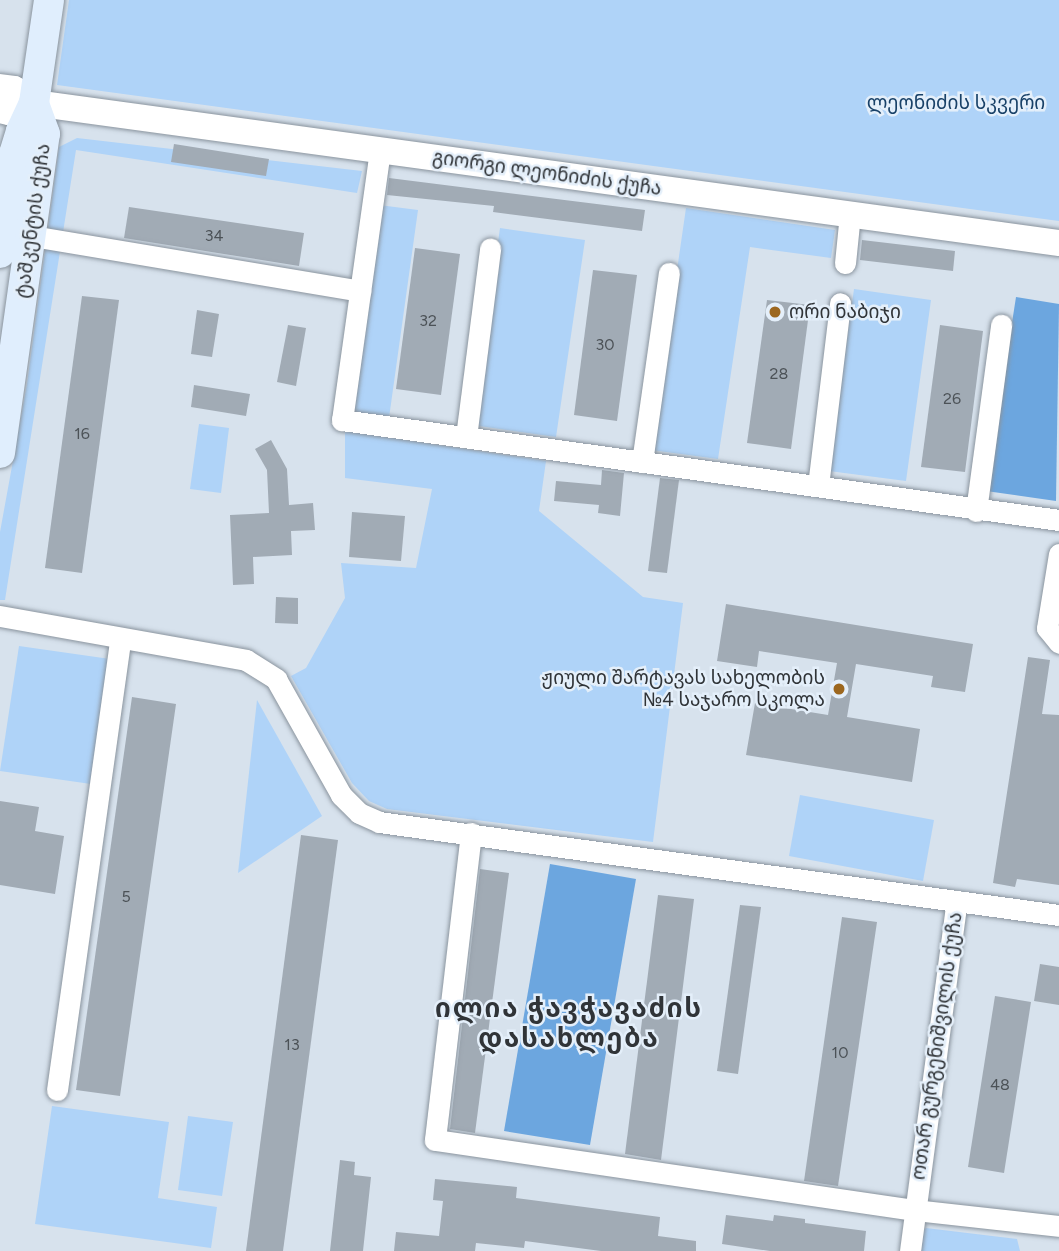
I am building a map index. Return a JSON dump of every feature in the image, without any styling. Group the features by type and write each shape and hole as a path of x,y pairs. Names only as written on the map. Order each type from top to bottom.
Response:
{"main road":[{"path":"34,103 49,0"},
{"name":"ტაშკენტის ქუჩა","path":"0,453 45,134 34,103"},
{"name":"ტაშკენტის ქუჩა","path":"0,253 14,154 20,131 34,103"}],"street":[{"name":"გიორგი ლეონიძის ქუჩა","path":"0,87 14,89 34,103 1059,243"},
{"name":"გიორგი ლეონიძის ქუჩა","path":"0,110 9,112 34,103"},
{"path":"380,150 342,420 1059,520"},
{"path":"845,262 850,214"},
{"path":"32,236 360,291"},
{"path":"466,437 490,248"},
{"path":"642,462 669,273"},
{"path":"818,486 840,303"},
{"path":"976,510 1001,325"},
{"path":"1059,554 1048,628 1059,643"},
{"path":"0,616 246,660 276,679 341,795 359,813 379,822 957,901"},
{"path":"57,1090 120,639"},
{"path":"471,833 435,1140 915,1210 1059,1226"},
{"name":"ოთარ გურგენიშვილის ქუჩა","path":"910,1251 957,901 1059,915"}],"green space":[{"name":"ლეონიძის სკვერი","path":"69,0 1059,0 1059,221 57,85"},
{"path":"77,138 362,171 357,193 76,150 5,600 0,600 0,532 27,384 59,147"},
{"path":"379,205 418,210 389,418 350,413"},
{"path":"686,208 835,230 831,258 750,247 718,459 651,450"},
{"path":"500,228 585,240 556,437 472,425"},
{"path":"854,289 931,300 906,481 829,471"},
{"path":"199,424 229,428 221,493 190,489"},
{"path":"345,431 546,461 539,511 643,597 683,603 653,842 387,809 369,801 352,783 291,676 306,668 345,598 341,563 416,568 432,489 345,478"},
{"path":"19,646 110,659 91,784 0,771"},
{"path":"257,700 322,816 238,873"},
{"path":"800,795 934,820 923,881 789,856"},
{"path":"52,1106 169,1122 158,1198 217,1207 211,1248 35,1224"},
{"path":"188,1116 233,1122 222,1196 178,1190"},
{"path":"926,1228 1017,1239 1020,1251 916,1251 918,1236"}],"shaded area":[{"path":"1016,297 1059,304 1056,501 986,491"},
{"path":"550,864 636,879 590,1145 504,1131"}],"building":[{"path":"174,144 269,159 266,176 171,162"},
{"path":"389,178 645,210 642,231 493,212 494,206 387,195"},
{"path":"129,207 304,233 299,266 124,238"},
{"path":"862,240 955,251 953,271 860,260"},
{"path":"415,248 460,254 441,395 396,389"},
{"path":"593,270 637,275 617,421 574,415"},
{"path":"82,296 119,300 82,573 45,568"},
{"path":"767,300 810,305 791,449 747,443"},
{"path":"197,310 219,314 212,357 191,354"},
{"path":"288,325 306,328 296,386 277,382"},
{"path":"940,325 983,331 965,472 921,467"},
{"path":"194,385 250,394 246,416 191,407"},
{"path":"271,440 287,469 289,505 313,503 315,530 291,531 292,555 253,557 254,584 233,585 230,515 269,513 267,470 255,449"},
{"path":"602,470 624,473 620,516 598,513 599,505 554,501 556,481 601,485"},
{"path":"660,478 679,480 667,573 648,571"},
{"path":"352,512 405,516 401,561 349,557"},
{"path":"276,597 298,598 298,624 275,623"},
{"path":"726,604 973,644 965,692 931,687 933,676 856,664 847,717 920,729 912,782 746,755 755,703 828,715 837,663 759,651 757,667 717,661"},
{"path":"1028,657 1050,660 1042,714 1059,715 1059,885 1017,879 1015,887 993,883"},
{"path":"132,697 176,704 120,1096 76,1090"},
{"path":"0,801 39,807 35,831 64,836 55,894 0,885"},
{"path":"301,835 338,840 283,1251 246,1251"},
{"path":"480,869 509,873 475,1133 450,1129"},
{"path":"658,895 694,899 661,1160 625,1154"},
{"path":"740,905 761,907 738,1074 717,1071"},
{"path":"842,917 877,922 838,1186 804,1181"},
{"path":"1040,964 1059,967 1059,1005 1034,1001"},
{"path":"995,996 1031,1002 1004,1173 968,1167"},
{"path":"340,1160 355,1162 354,1175 371,1177 363,1251 330,1251"},
{"path":"435,1179 517,1187 516,1198 660,1217 658,1236 696,1241 696,1251 601,1251 525,1241 524,1248 476,1243 475,1251 394,1251 396,1232 439,1236 443,1201 433,1200"},
{"path":"726,1215 773,1221 774,1215 805,1219 805,1223 866,1231 864,1251 770,1251 722,1244"}],"place":[{"name":"ორი ნაბიჯი","path":"775,312"},
{"name":"ჟიული შარტავას სახელობის №4 საჯარო სკოლა","path":"839,689"}],"district":[{"name":"ილია ჭავჭავაძის დასახლება","path":"569,1024"}]}
